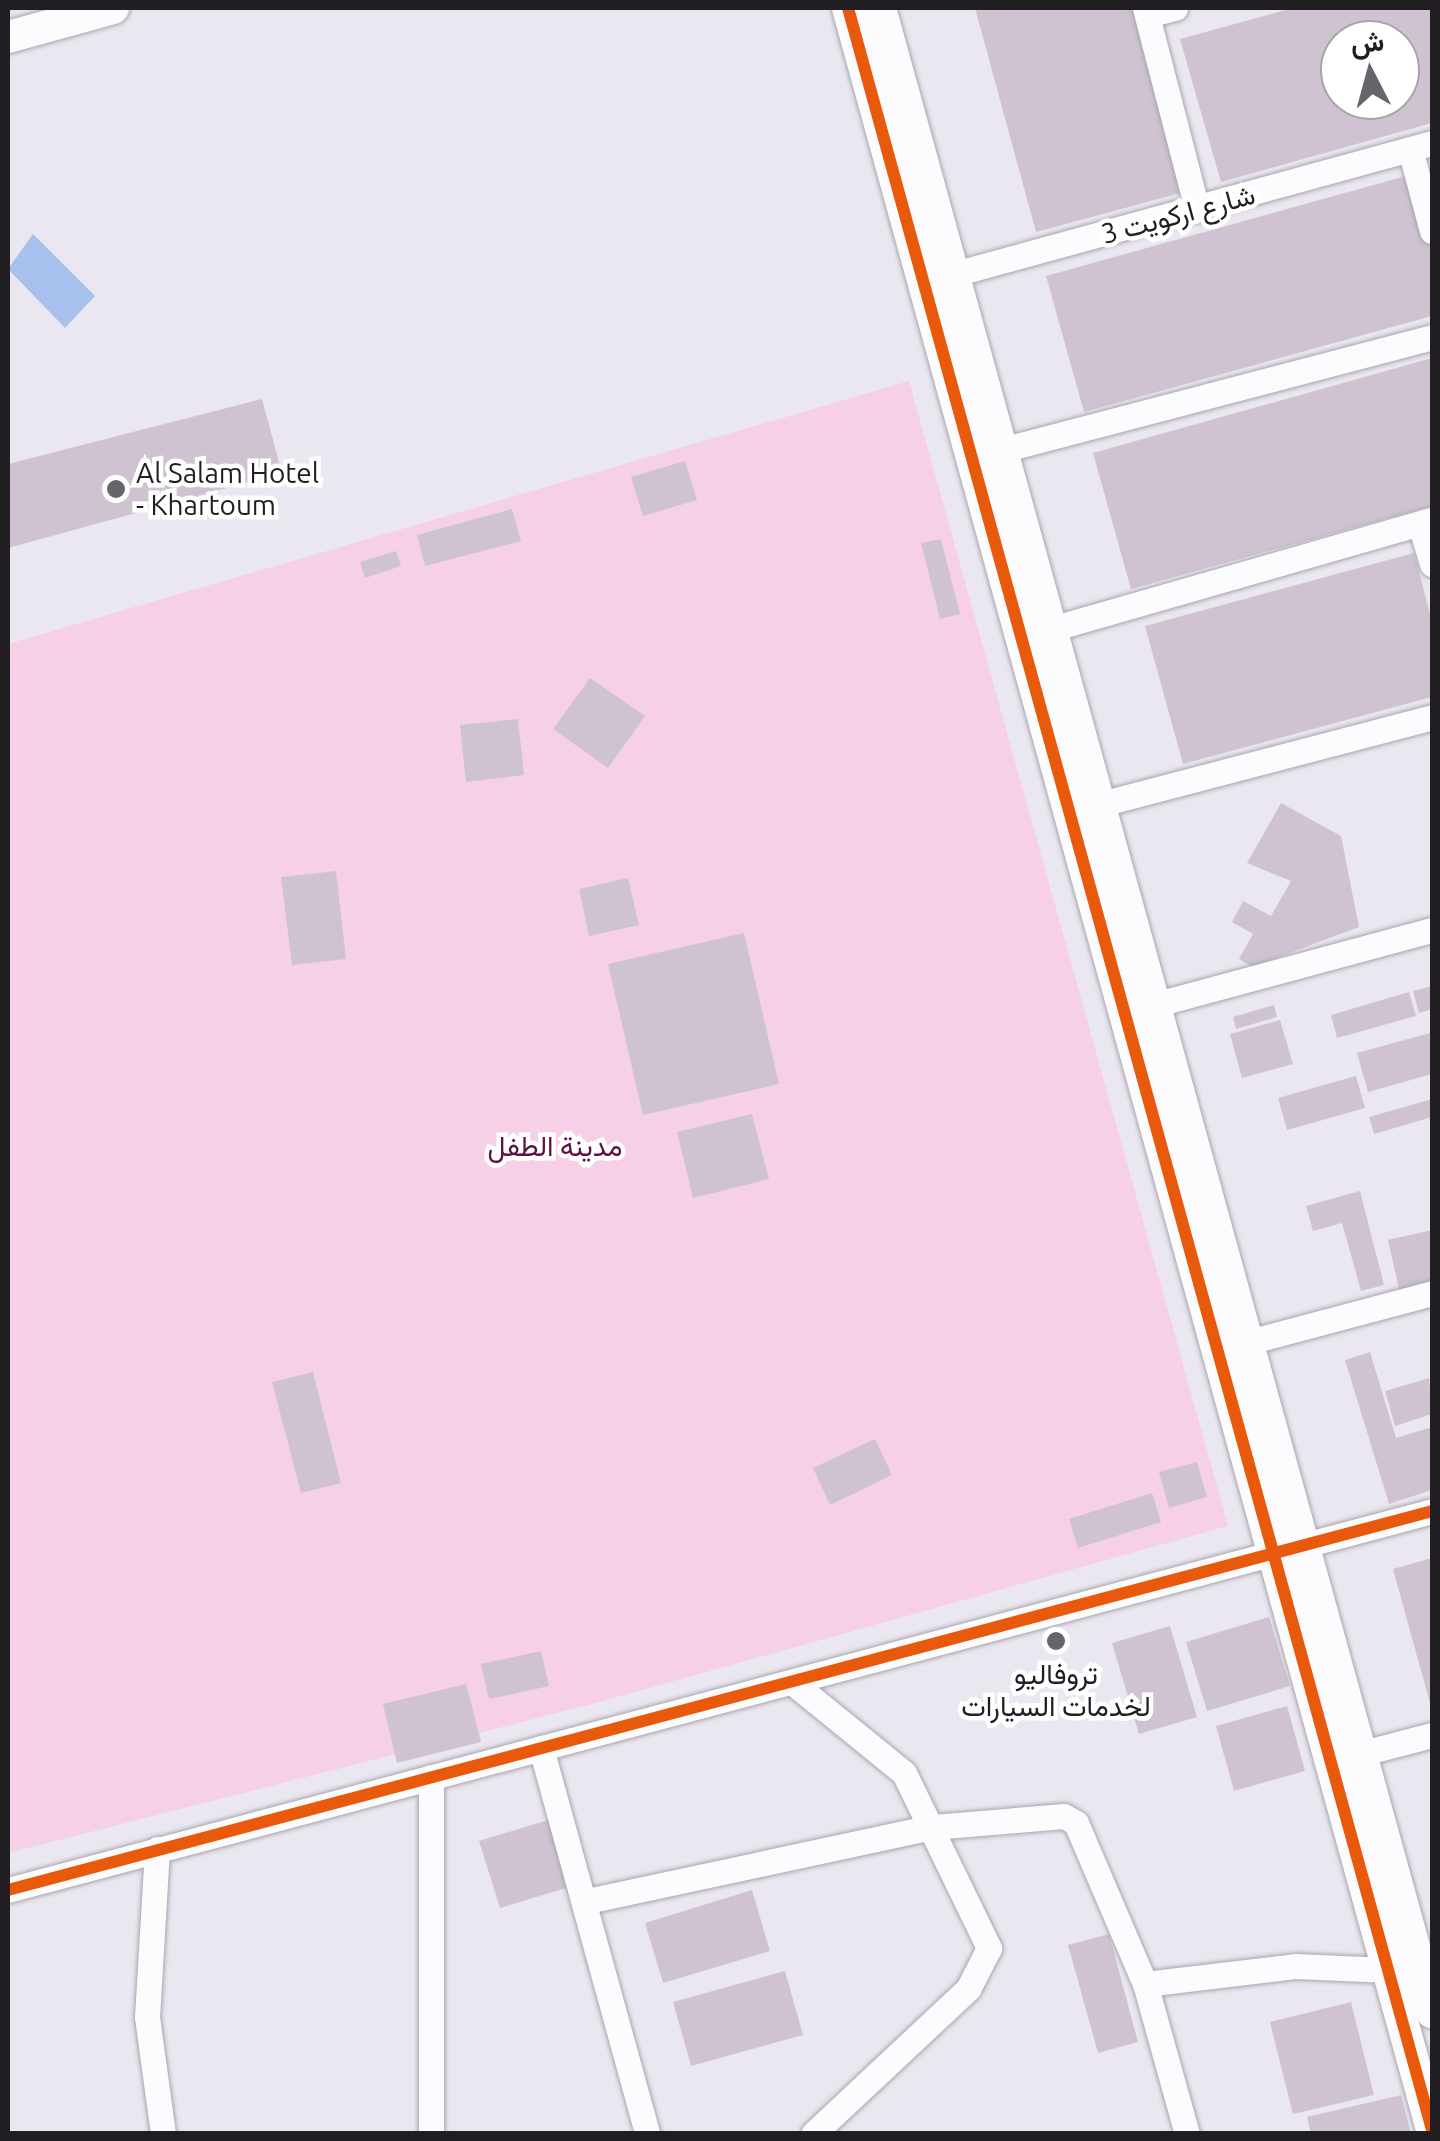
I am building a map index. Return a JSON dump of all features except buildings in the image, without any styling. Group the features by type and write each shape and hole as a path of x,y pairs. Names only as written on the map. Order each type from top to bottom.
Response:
{"street":[{"path":"8,36 113,8"},
{"path":"848,8 1432,2129"},
{"path":"880,8 1308,1544 1432,2012"},
{"path":"1175,8 1146,11 1197,209"},
{"path":"1421,146 1432,230"},
{"name":"شارع اركويت 3","path":"923,283 1421,146"},
{"path":"1002,450 1432,337"},
{"path":"1051,629 1426,522 1432,564"},
{"path":"1101,804 1432,717"},
{"path":"1156,1004 1432,930"},
{"path":"1252,1341 1432,1293"},
{"path":"8,1890 1432,1511"},
{"path":"792,1682 904,1772 989,1948 987,1965 813,2134"},
{"path":"1363,1753 1432,1734"},
{"path":"541,1748 586,1900 647,2134"},
{"path":"430,2134 431,1777"},
{"path":"586,1900 933,1827 1048,1814 1076,1823 1145,1984 1187,2134"},
{"path":"157,1849 147,2018 164,2134"},
{"path":"1145,1984 1295,1966 1389,1970"}],"green space":[{"name":"مدينة الطفل","path":"909,381 1228,1526 592,1704 8,1853 8,644"}],"water":[{"path":"33,234 95,296 65,328 8,269"}],"cycle path":[{"path":"848,8 1432,2129"},
{"path":"8,1890 1432,1511"}],"place":[{"name":"Al Salam Hotel - Khartoum","path":"116,489"},
{"name":"تروفاليو لخدمات السيارات","path":"1056,1641"}]}
